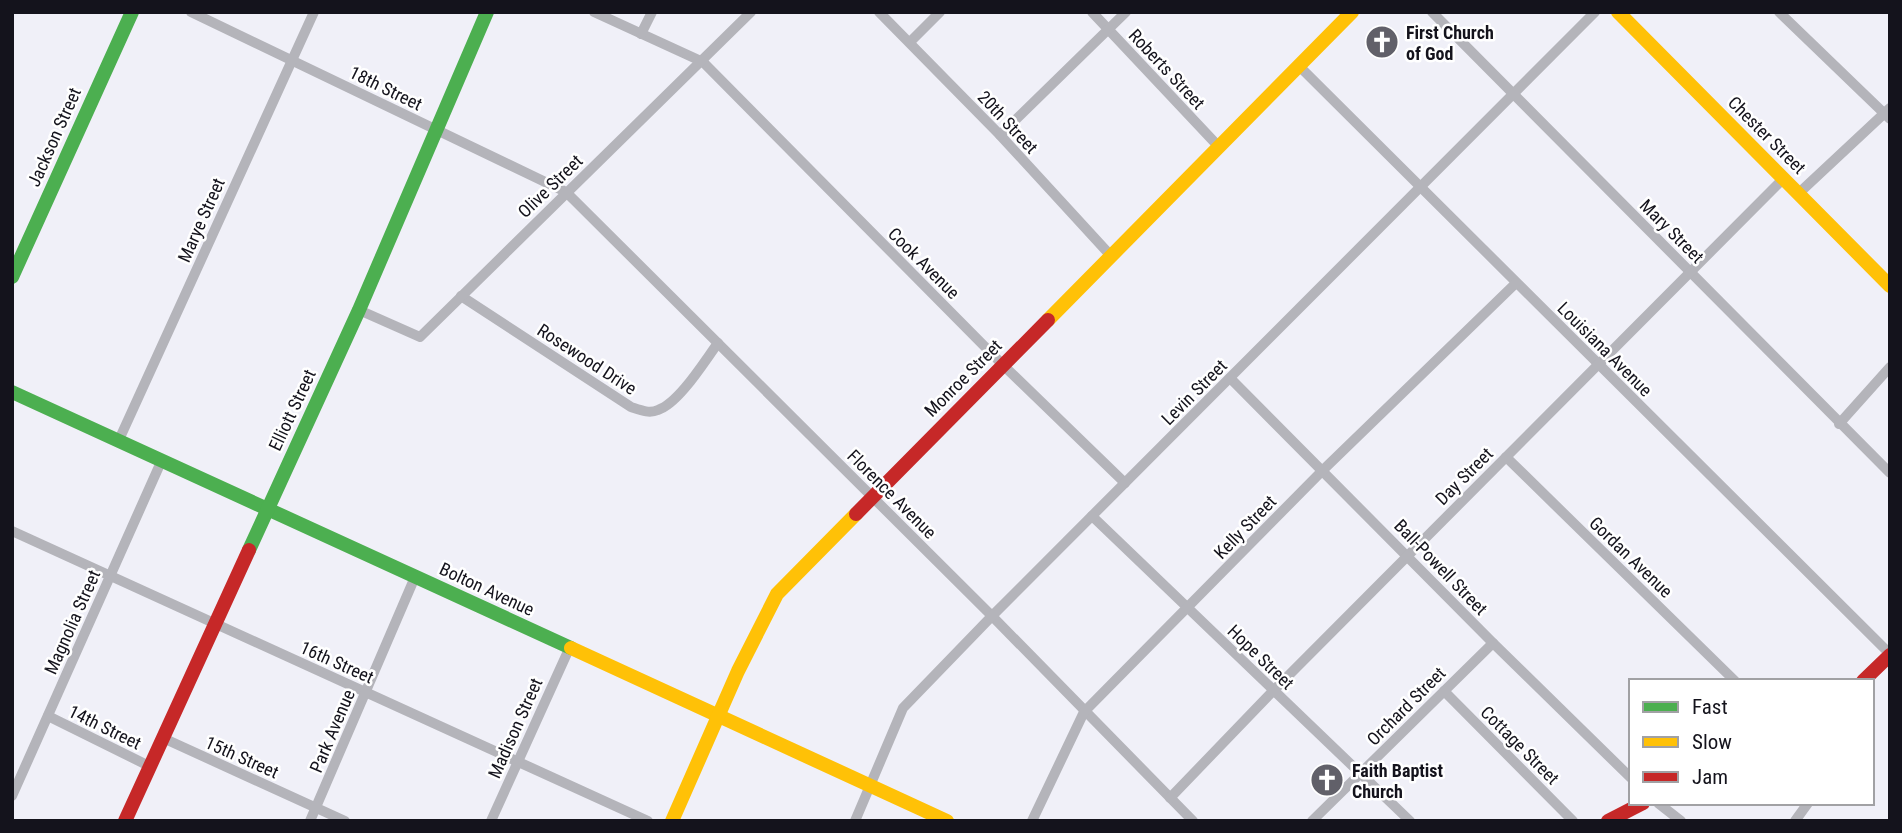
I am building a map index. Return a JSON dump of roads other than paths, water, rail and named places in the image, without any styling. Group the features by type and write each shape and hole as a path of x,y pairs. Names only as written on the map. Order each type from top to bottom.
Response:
{"main road":[{"name":"Jackson Street","path":"12,277 132,12"},
{"name":"Elliott Street","path":"125,821 359,310 487,12"},
{"name":"Monroe Street","path":"672,821 718,715 777,594 1352,12"},
{"name":"Chester Street","path":"1618,12 1890,286"},
{"name":"Bolton Avenue","path":"12,392 947,821"},
{"path":"1865,679 1890,655"},
{"path":"1608,821 1639,805"}],"street":[{"name":"18th Street","path":"191,12 566,192"},
{"name":"Marye Street","path":"118,442 314,12"},
{"path":"594,12 703,62"},
{"path":"641,34 652,12"},
{"name":"Olive Street","path":"359,310 420,337 751,12"},
{"name":"20th Street","path":"879,12 1000,135 1111,256"},
{"path":"909,42 940,12"},
{"name":"Roberts Street","path":"1092,12 1219,147"},
{"path":"1000,135 1126,12"},
{"name":"Mary Street","path":"1432,12 1890,473"},
{"name":"Levin Street","path":"855,821 903,708 1595,12"},
{"path":"1779,12 1888,113 1799,193"},
{"name":"Cook Avenue","path":"703,62 1003,365 1125,483"},
{"name":"Louisiana Avenue","path":"1299,66 1890,655"},
{"name":"Day Street","path":"1170,798 1273,691 1783,179"},
{"name":"Florence Avenue","path":"566,192 992,616 1193,821"},
{"name":"Kelly Street","path":"1032,821 1084,712 1323,470 1516,283"},
{"name":"Rosewood Drive","path":"461,296 631,407 645,412 657,411 672,402 718,343"},
{"path":"1839,424 1890,367"},
{"name":"Ball-Powell Street","path":"1230,377 1493,643 1629,776"},
{"name":"Gordan Avenue","path":"1506,457 1733,679"},
{"name":"Magnolia Street","path":"12,796 161,462"},
{"name":"Hope Street","path":"1092,516 1410,821"},
{"name":"16th Street","path":"12,531 648,821"},
{"name":"Park Avenue","path":"310,821 415,577"},
{"name":"Orchard Street","path":"1312,821 1493,643"},
{"name":"Madison Street","path":"491,821 569,649"},
{"name":"Cottage Street","path":"1444,691 1573,821"},
{"name":"14th Street","path":"48,716 149,766"},
{"name":"15th Street","path":"163,738 345,821"},
{"path":"1661,805 1681,821"},
{"path":"1795,821 1807,805"}],"place":[{"name":"First Church of God","path":"1382,42"},
{"name":"Faith Baptist Church","path":"1327,780"}]}
